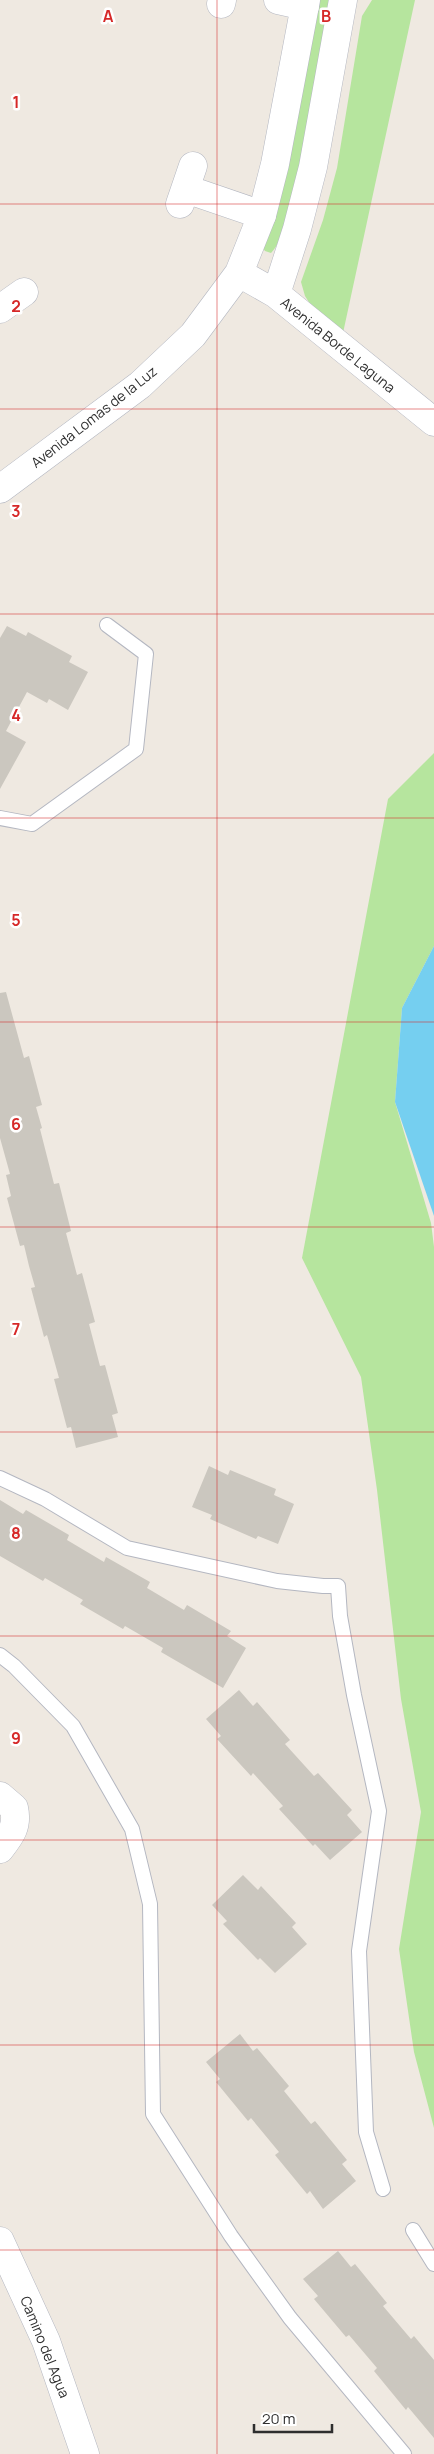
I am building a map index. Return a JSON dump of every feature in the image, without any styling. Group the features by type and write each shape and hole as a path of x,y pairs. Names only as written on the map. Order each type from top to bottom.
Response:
{"street":[{"name":"Avenida Lomas de la Luz","path":"0,488 140,385 193,335 240,273 262,215 276,164 305,3 278,0"},
{"path":"276,294 297,229 313,166 343,0"},
{"path":"186,186 262,215"},
{"name":"Avenida Borde Laguna","path":"240,273 276,294 434,422"},
{"path":"0,309 24,292"},
{"path":"0,1796 14,1808 16,1820 13,1832 0,1849"},
{"name":"Camino del Agua","path":"0,2241 46,2341 85,2454"}],"lane":[{"path":"0,818 32,824 136,749 146,654 106,625"},
{"path":"0,1478 45,1499 128,1548 277,1581 338,1586 340,1616 352,1685 379,1811 359,1958 366,2132 383,2189"},
{"path":"0,1655 14,1666 73,1726 132,1829 150,1904 153,2114 231,2236 290,2318 404,2454"},
{"path":"413,2230 434,2264"}],"green space":[{"path":"317,0 335,0 300,175 281,238 271,253 265,251 262,247"},
{"path":"372,0 415,0 343,333 312,307 305,296 301,282 323,220 337,168 362,16"},
{"path":"434,753 434,946 402,1008 395,1102 431,1223 434,1247 434,2128 414,2052 399,1949 421,1812 401,1699 377,1490 361,1377 302,1258 388,799"}],"water":[{"path":"434,946 434,1216 395,1102 402,1008"}],"building":[{"path":"7,626 26,636 28,632 72,656 69,662 88,672 68,710 49,699 47,703 27,692 6,731 26,742 0,789 0,638"},
{"path":"6,992 24,1058 29,1056 42,1105 36,1107 42,1128 40,1129 54,1184 59,1183 71,1231 66,1233 77,1275 82,1273 95,1322 89,1324 100,1366 105,1365 118,1413 112,1415 118,1437 76,1448 71,1427 67,1428 54,1379 59,1378 47,1335 44,1337 31,1288 35,1287 24,1245 20,1246 7,1198 11,1196 6,1175 10,1174 0,1138 0,993"},
{"path":"209,1466 228,1475 230,1470 276,1489 274,1495 294,1504 278,1544 258,1536 256,1539 210,1519 212,1515 192,1507"},
{"path":"0,1500 23,1514 26,1510 69,1535 67,1540 104,1562 106,1557 150,1582 147,1588 184,1610 187,1605 231,1631 227,1636 246,1648 223,1688 161,1652 163,1648 125,1626 123,1629 80,1604 83,1600 45,1578 43,1581 0,1556"},
{"path":"239,1690 253,1706 257,1702 290,1740 285,1744 314,1776 318,1773 352,1810 347,1815 362,1832 330,1860 315,1844 313,1846 279,1809 283,1806 253,1773 251,1776 217,1739 221,1736 206,1719"},
{"path":"243,1875 258,1890 261,1886 296,1923 292,1927 307,1944 275,1973 260,1958 258,1960 223,1924 227,1921 212,1905"},
{"path":"240,2034 253,2051 257,2048 289,2086 284,2091 311,2124 315,2121 347,2160 342,2164 356,2181 323,2209 310,2191 307,2194 275,2155 279,2152 251,2118 248,2121 216,2082 220,2079 206,2062"},
{"path":"338,2251 351,2267 355,2264 387,2303 383,2306 411,2339 414,2336 434,2360 434,2438 408,2407 406,2410 374,2371 377,2368 349,2335 346,2337 314,2299 318,2296 303,2279"}]}
